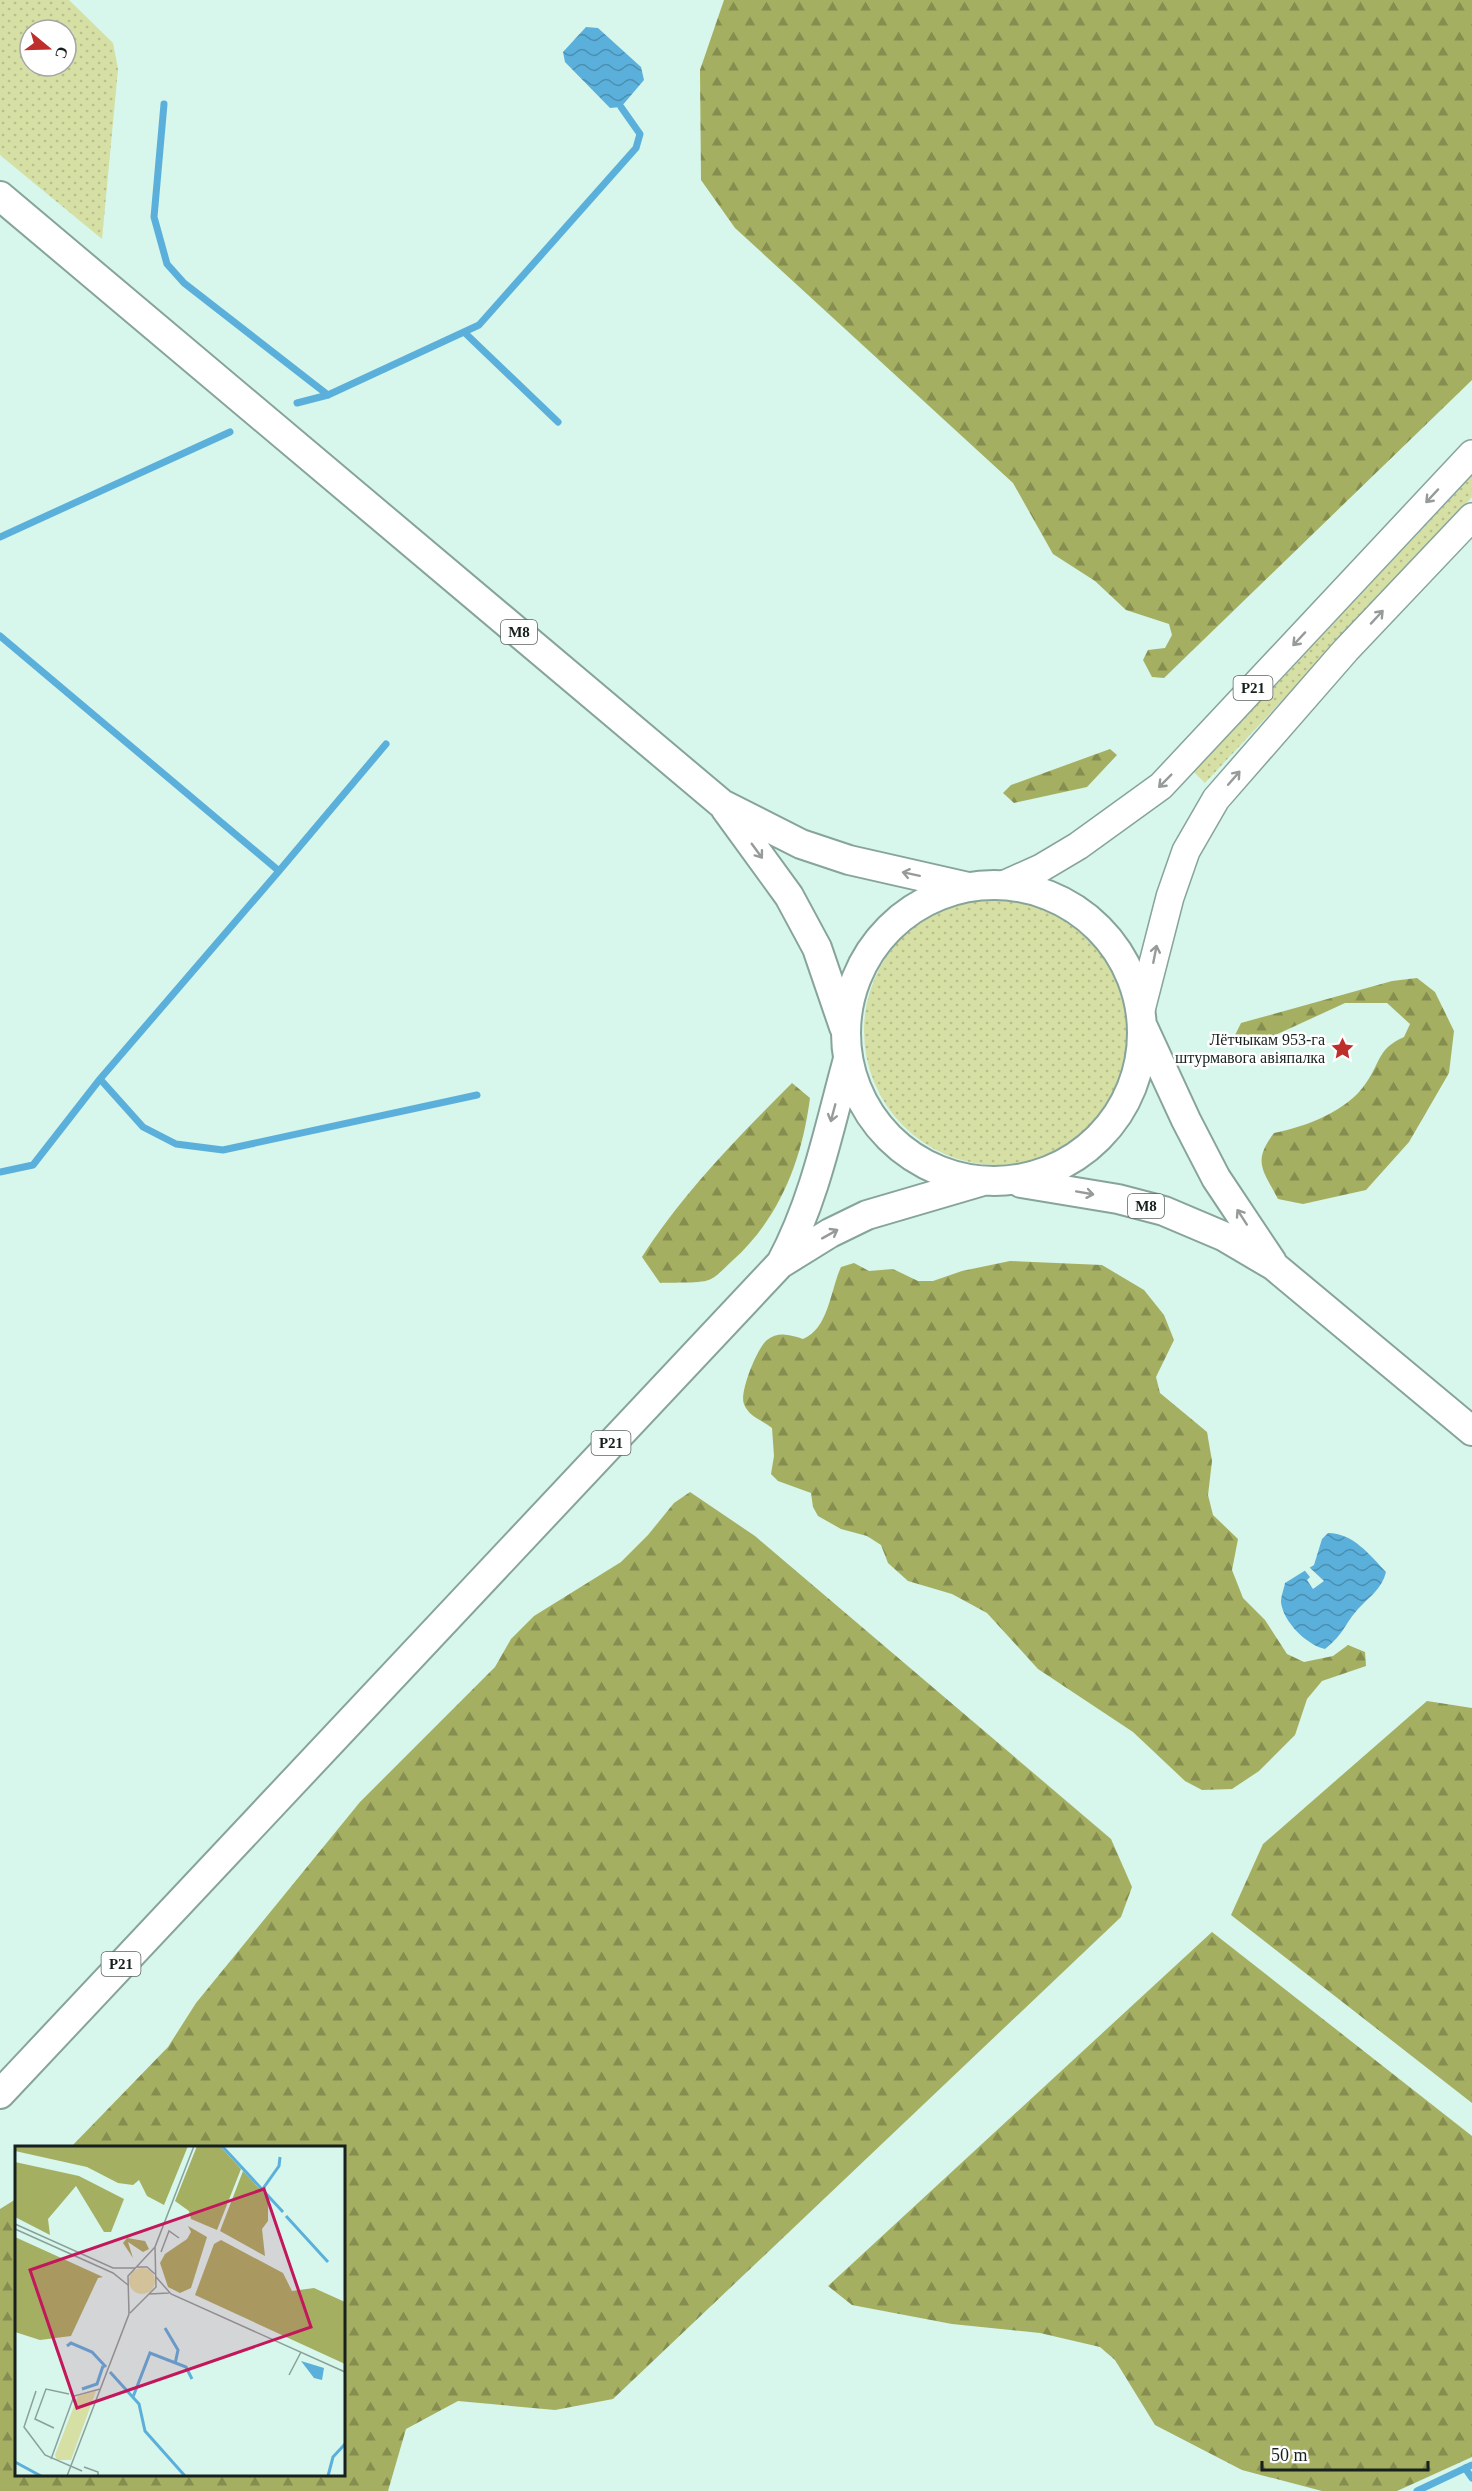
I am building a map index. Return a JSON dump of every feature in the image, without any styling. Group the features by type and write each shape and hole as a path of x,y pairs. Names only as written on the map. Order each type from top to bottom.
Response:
{"highway":[{"name":"М8","path":"0,196 722,804 810,848 849,860 968,887"},
{"name":"М8","path":"722,804 789,896 817,948 857,1087 873,1118 892,1140 918,1160 944,1173 1118,1199 1164,1211 1223,1236 1274,1266 1394,1363 1472,1431"},
{"name":"М8","path":"847,1046 850,1001 861,968 875,944 897,922 928,901 968,887 1003,885 1032,889 1055,898 1084,915 1113,944 1136,990 1142,1018 1186,1120 1216,1178 1274,1266"},
{"name":"М8","path":"995,1181 1041,1174 1069,1161 1095,1142 1108,1128 1133,1086 1140,1061 1142,1018"},
{"name":"Р21","path":"780,1264 796,1234 810,1198 847,1046"},
{"name":"Р21","path":"0,2094 780,1264 830,1233 867,1215 995,1181"}],"main road":[{"name":"Р21","path":"1003,885 1041,868 1078,846 1161,786 1472,454"},
{"name":"Р21","path":"1142,1018 1170,897 1186,851 1216,799 1346,650 1472,517"}],"green space":[{"path":"0,0 69,0 113,43 118,69 102,239 0,155"},
{"path":"724,0 1472,0 1472,380 1164,678 1152,677 1143,660 1148,650 1165,648 1172,635 1169,624 1126,610 1095,581 1053,554 1013,483 735,228 701,180 700,70"},
{"path":"1472,476 1472,497 1205,783 1194,772"},
{"path":"1110,749 1117,755 1087,787 1014,803 1003,793 1011,785"},
{"path":"998,897 1037,903 1061,913 1083,928 1101,946 1116,968 1126,992 1132,1031 1126,1070 1116,1094 1101,1116 1083,1134 1061,1149 1037,1159 998,1165 959,1159 935,1149 913,1134 895,1116 880,1094 870,1070 864,1031 870,992 880,968 895,946 913,928 935,913 959,903"},
{"path":"1417,978 1435,992 1454,1031 1449,1073 1409,1142 1366,1190 1303,1204 1278,1199 1262,1166 1263,1151 1274,1133 1312,1122 1348,1102 1366,1083 1384,1051 1404,1037 1410,1024 1387,1003 1345,1003 1254,1045 1241,1046 1234,1037 1241,1023 1392,981"},
{"path":"792,1083 810,1098 801,1144 786,1187 776,1207 749,1244 711,1279 660,1283 642,1257 693,1188"},
{"path":"1010,1261 1102,1265 1144,1290 1164,1315 1174,1340 1156,1377 1160,1393 1207,1432 1212,1461 1208,1495 1213,1515 1238,1539 1232,1570 1243,1598 1265,1620 1287,1654 1304,1662 1333,1656 1348,1645 1365,1652 1366,1666 1322,1681 1307,1699 1295,1735 1259,1771 1232,1789 1202,1790 1185,1781 1133,1732 1038,1669 987,1613 952,1594 908,1581 888,1563 881,1545 867,1536 841,1529 818,1516 813,1507 811,1493 778,1481 771,1474 774,1456 772,1428 752,1415 744,1404 744,1390 750,1371 758,1352 771,1337 785,1335 803,1339 812,1334 824,1318 841,1267 854,1263 869,1271 893,1269 918,1281 933,1281 962,1271"},
{"path":"690,1492 755,1536 1111,1839 1132,1887 1121,1917 613,2399 555,2410 458,2401 406,2429 388,2491 0,2491 0,2209 15,2200 15,2476 345,2476 345,2146 72,2146 168,2047 196,2003 360,1802 495,1667 511,1639 534,1616 621,1562 648,1535 674,1503"},
{"path":"1427,1701 1472,1708 1472,2103 1231,1915 1263,1844"},
{"path":"1212,1932 1472,2136 1472,2457 1397,2491 1322,2491 1242,2470 1155,2425 1115,2360 1100,2347 1040,2333 952,2324 852,2305 828,2286"}],"water":[{"path":"586,27 598,28 641,67 644,80 621,107 610,108 565,62 563,52"},
{"path":"1328,1533 1353,1541 1386,1572 1378,1588 1325,1649 1311,1643 1291,1625 1283,1610 1281,1597 1285,1583 1314,1565 1322,1539"}],"pier":[{"path":"1307,1565 1324,1581 1313,1589 1307,1580 1310,1577 1302,1567"}],"waterway":[{"path":"164,104 154,217 167,264 184,283 328,395"},
{"path":"297,403 328,395 479,325 636,148 640,134 621,107"},
{"path":"464,332 558,422"},
{"path":"0,537 230,432"},
{"path":"0,636 279,871 100,1079 33,1165 0,1172"},
{"path":"279,871 386,744"},
{"path":"100,1079 143,1127 176,1144 223,1150 477,1095"},
{"path":"1417,2491 1472,2465"},
{"path":"1465,2468 1472,2478"}],"place":[{"name":"Лётчыкам 953-га штурмавога авіяпалка","path":"1343,1048"}]}
